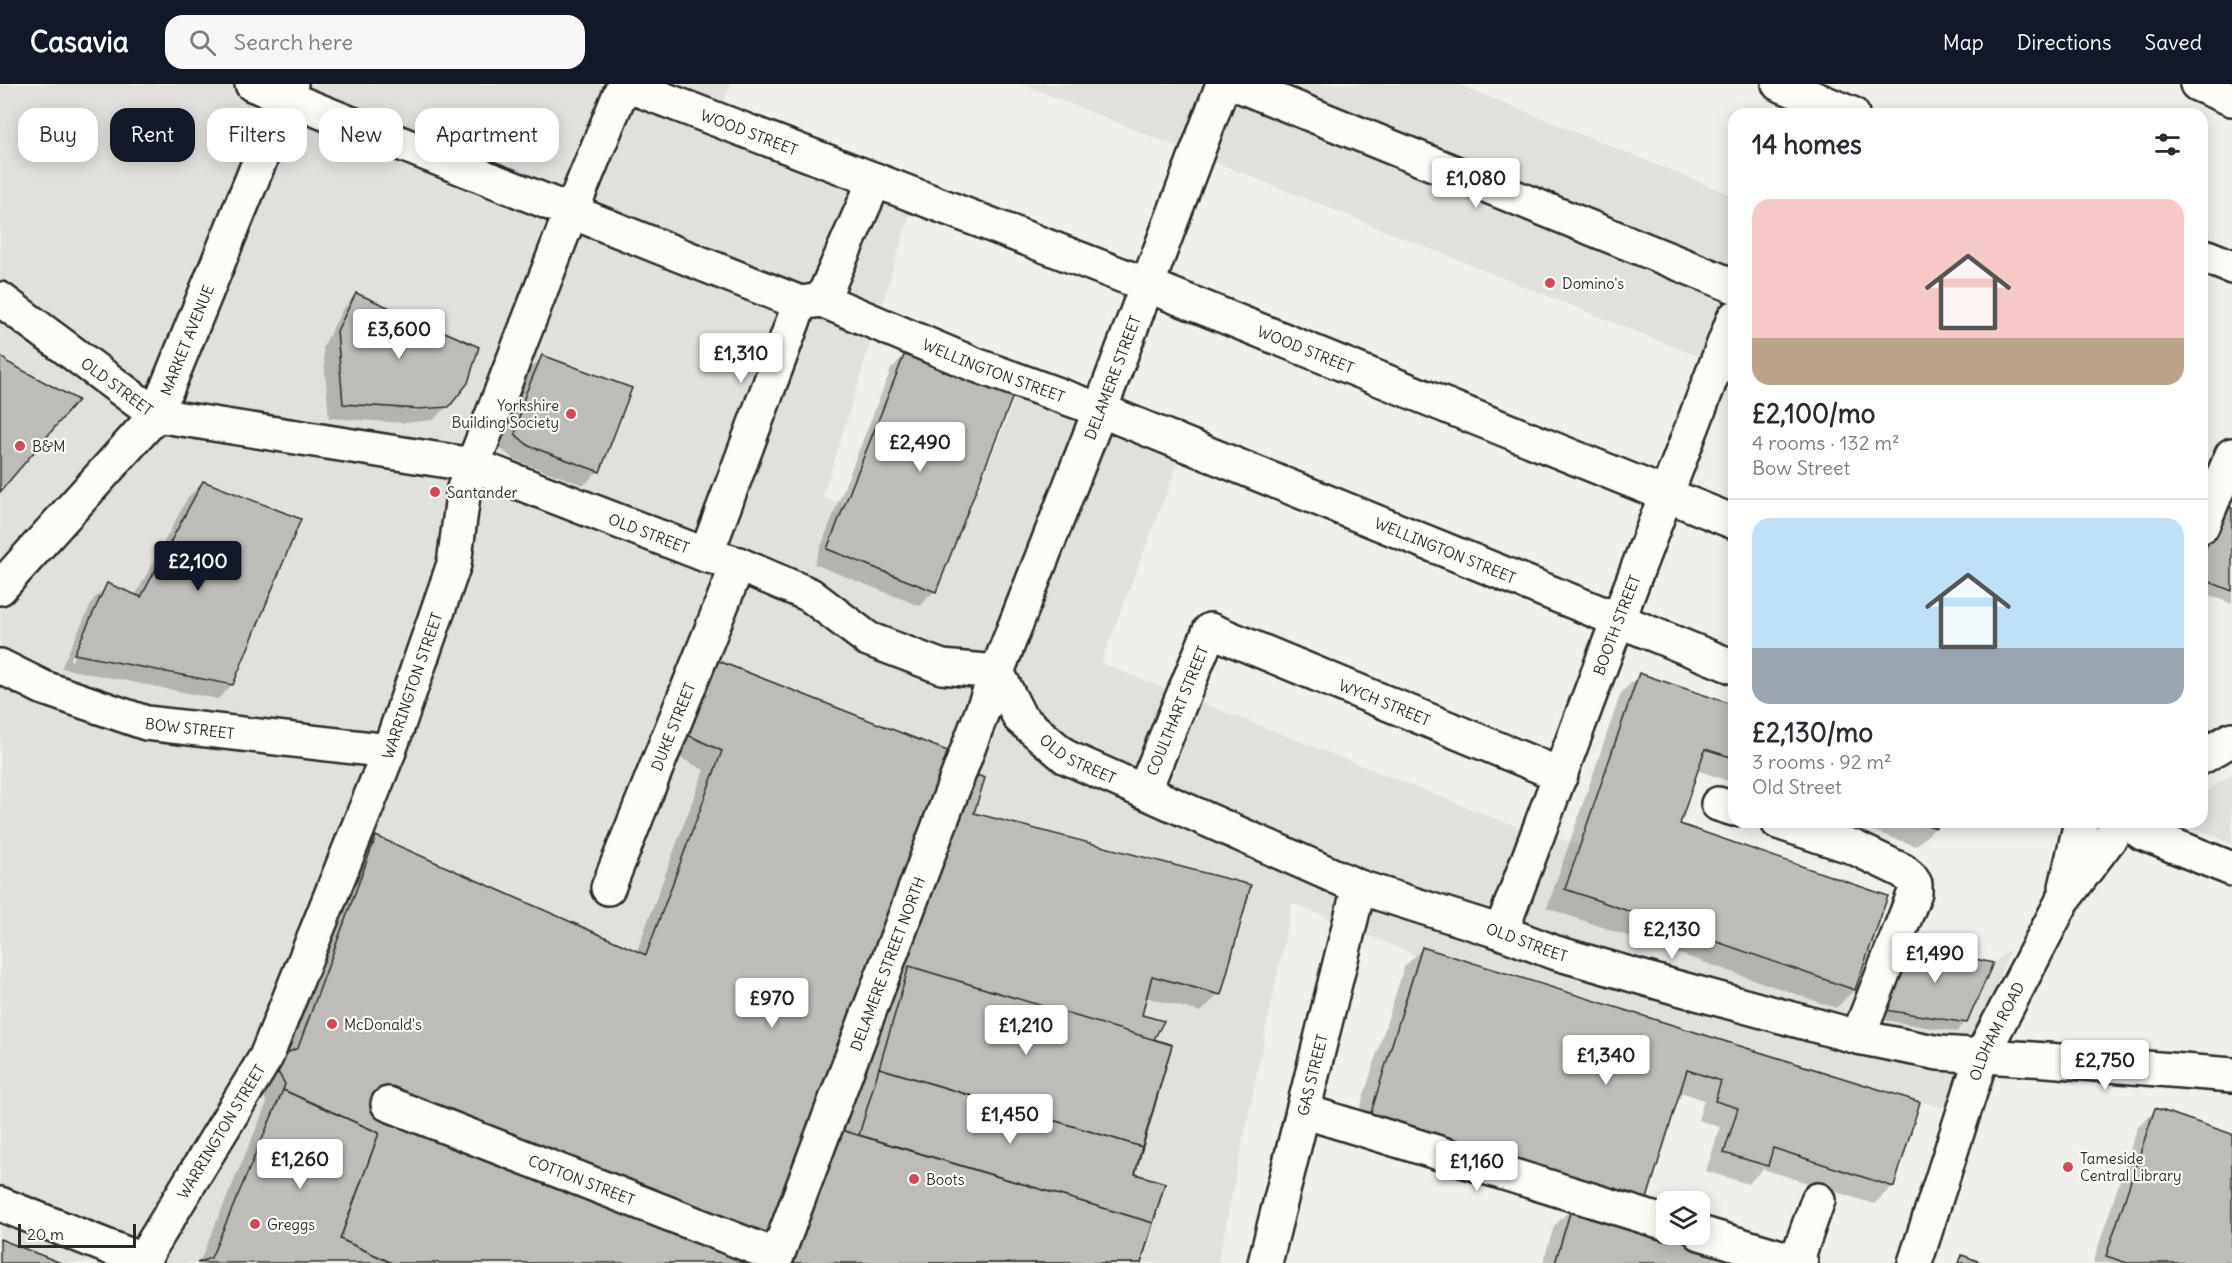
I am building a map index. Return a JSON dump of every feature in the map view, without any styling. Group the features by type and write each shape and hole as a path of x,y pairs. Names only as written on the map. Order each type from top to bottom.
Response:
{"main road":[{"name":"WELLINGTON STREET","path":"252,84 288,91 571,212 1100,410 1728,665"},
{"name":"WOOD STREET","path":"624,84 1147,285 1728,520"},
{"name":"WARRINGTON STREET","path":"143,1262 266,1057 389,751 454,564 464,488 571,212 624,84"},
{"name":"DELAMERE STREET","path":"997,672 1100,410 1223,84"},
{"path":"1236,84 1728,284"},
{"path":"1779,84 1839,108"},
{"path":"2197,84 2232,99"},
{"name":"MARKET AVENUE","path":"0,588 156,415 288,91"},
{"path":"706,555 730,484 811,301 874,180"},
{"path":"2208,257 2232,267"},
{"name":"OLD STREET","path":"0,299 156,415 473,465 706,555 738,564 810,595 868,639 942,667 997,672 1020,718 1066,757 1359,887 1501,932 1553,952 1858,1037 1939,1053 2232,1075"},
{"name":"BOOTH STREET","path":"1501,932 1728,334"},
{"path":"2208,513 2232,455"},
{"name":"DUKE STREET","path":"608,888 738,564"},
{"name":"WYCH STREET","path":"1210,630 1561,775"},
{"name":"COULTHART STREET","path":"1144,791 1210,630"},
{"name":"BOW STREET","path":"0,666 44,688 146,723 389,751"},
{"name":"DELAMERE STREET NORTH","path":"777,1256 997,672"},
{"path":"2208,753 2232,739"},
{"path":"1795,828 1853,848 1903,871 1915,884 1915,892 1858,1037"},
{"path":"2063,900 2080,828"},
{"name":"OLDHAM ROAD","path":"1915,1263 1982,1055 2063,900 2117,828"},
{"path":"2136,828 2142,833 2232,869"},
{"name":"GAS STREET","path":"1265,1263 1359,887"},
{"name":"COTTON STREET","path":"388,1104 777,1256"},
{"path":"1303,1111 1656,1220"},
{"path":"1710,1236 1799,1262 1818,1200"},
{"path":"0,1204 143,1262"}],"shaded area":[{"path":"0,84 731,84 709,136 911,211 823,497 956,543 1019,389 1181,455 1101,663 1507,823 1903,942 1993,963 2010,949 1948,1109 1460,974 1292,903 1218,1263 50,1263 0,1240"},
{"path":"1021,84 1457,84 1728,194 1728,369"},
{"path":"2232,774 2232,844 2195,828 2208,828 2208,790"}],"building":[{"path":"356,293 479,347 468,383 449,407 419,409 343,404 337,331"},
{"path":"905,353 1013,396 936,592 827,549"},
{"name":"B&M","path":"0,355 7,362 78,400 0,492"},
{"name":"Yorkshire Building Society","path":"542,355 632,388 600,472 529,446 515,434 525,395"},
{"path":"203,481 301,519 233,685 74,654 107,583 141,597"},
{"path":"2225,505 2232,508 2232,591 2208,581 2208,543"},
{"path":"716,660 950,752 948,765 985,778 974,813 1251,885 1221,995 1152,976 1142,1015 1164,1021 1154,1039 1172,1045 1135,1174 1165,1183 1141,1263 392,1263 340,1239 379,1133 283,1090 285,1084 271,1060 298,1048 376,836 646,955 722,751 688,735"},
{"path":"1639,673 1728,703 1728,756 1705,749 1680,824 1888,896 1855,990 1565,889"},
{"path":"1903,942 1993,963 1967,1023 1879,1009"},
{"path":"1422,947 1920,1102 1894,1187 1773,1148 1768,1166 1724,1153 1738,1108 1715,1101 1721,1081 1687,1070 1645,1205 1369,1119"},
{"path":"909,966 1172,1045 1142,1147 879,1068"},
{"path":"879,1068 1142,1147 1135,1174 1165,1183 1153,1223 859,1135"},
{"path":"283,1090 379,1133 340,1239 392,1263 197,1263 211,1258"},
{"path":"2155,1108 2232,1134 2232,1263 2127,1263 2106,1256"},
{"name":"Boots","path":"841,1130 1153,1223 1141,1263 791,1263"},
{"path":"1572,1206 1656,1230 1656,1245 1705,1245 1765,1263 1555,1263"},
{"path":"0,1239 61,1263 0,1263"},
{"path":"1962,1255 1983,1263 1959,1263"}],"place":[{"name":"Domino's","path":"1550,283"},
{"name":"Yorkshire Building Society","path":"571,414"},
{"name":"B&M","path":"20,446"},
{"name":"Santander","path":"435,492"},
{"name":"McDonald's","path":"332,1024"},
{"name":"Tameside Central Library","path":"2068,1167"},
{"name":"Boots","path":"914,1179"},
{"name":"Greggs","path":"255,1224"}]}
